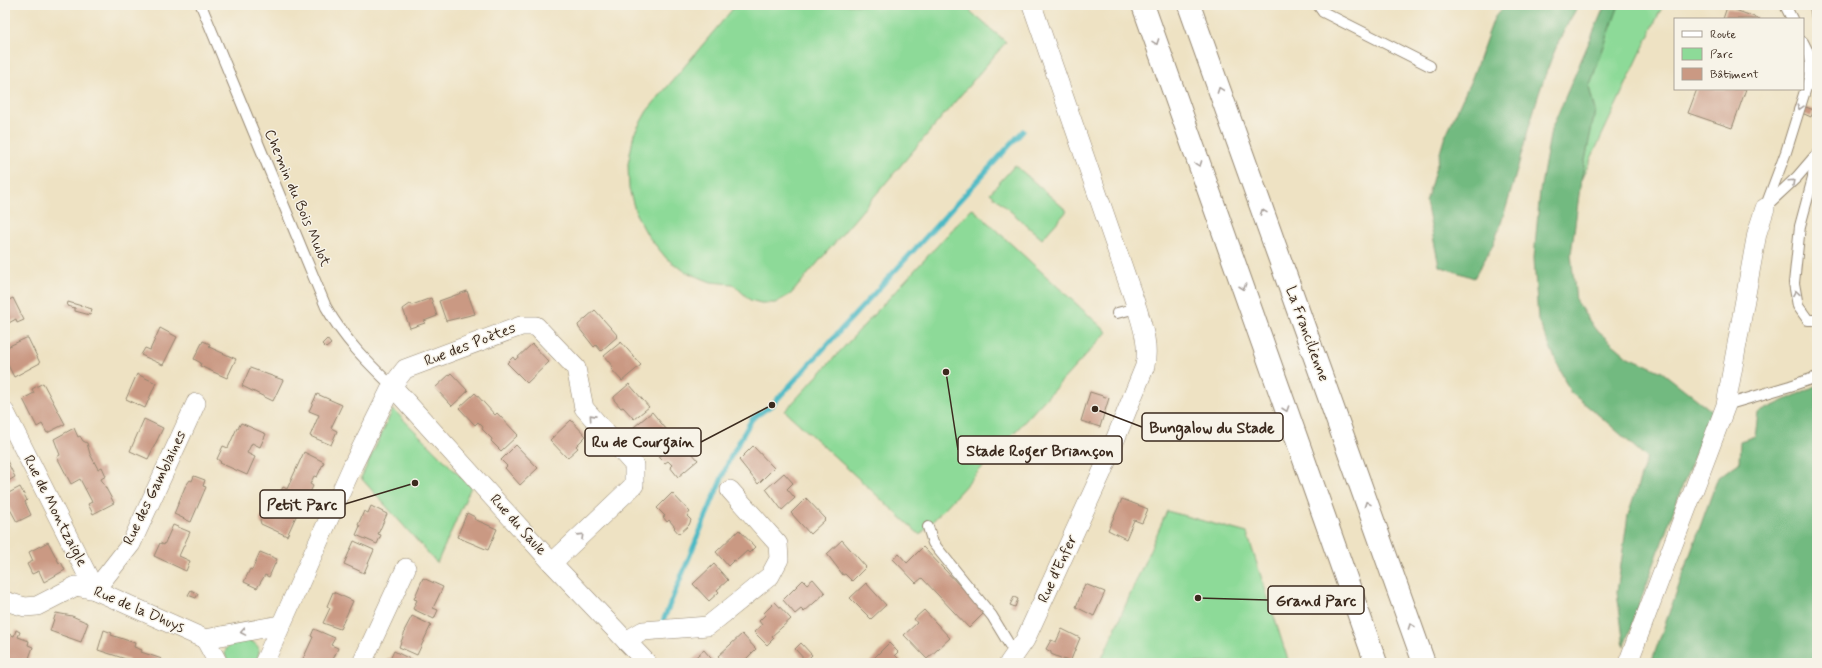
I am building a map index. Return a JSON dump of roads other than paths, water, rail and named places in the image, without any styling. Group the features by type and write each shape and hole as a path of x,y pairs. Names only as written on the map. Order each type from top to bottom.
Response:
{"highway":[{"path":"1143,5 1376,663"},
{"name":"La Francilienne","path":"1189,5 1424,663"}],"street":[{"name":"Rue d'Enfer","path":"1012,658 1025,640 1102,472 1145,366 1148,352 1146,337 1137,308 1032,5"},
{"path":"1628,663 1726,405 1757,233 1765,208"},
{"name":"Rue des Poètes","path":"264,663 353,465 392,386 405,369 521,326 536,326 576,368 584,408 634,465 634,485 552,563"},
{"name":"Rue du Saule","path":"392,386 552,563 647,663"},
{"name":"Rue des Gamblaines","path":"95,590 131,544 196,403"},
{"name":"Rue de Montzaigle","path":"5,412 95,590"},
{"path":"626,642 643,631 708,626 770,576 779,559 778,544 730,490"},
{"path":"362,663 406,568"},
{"name":"Rue de la Dhuys","path":"5,600 24,607 37,606 76,586 95,590 205,639"},
{"path":"218,663 205,639 280,625"}],"lane":[{"name":"Chemin du Bois Mulot","path":"201,5 326,307 339,329 362,357 392,386"},
{"path":"1318,5 1323,12 1430,66"},
{"path":"1785,5 1792,18"},
{"path":"1815,5 1817,18"},
{"path":"1765,208 1786,152 1809,78 1810,64 1808,52 1804,44"},
{"path":"1765,208 1816,156"},
{"path":"1816,156 1813,178 1800,226 1794,283 1798,306 1808,320 1817,320"},
{"path":"1117,313 1137,308"},
{"path":"1726,405 1817,377"},
{"path":"928,527 933,543 992,616 1012,658"}],"waterway":[{"path":"663,621 730,458 752,419 772,405 1023,131"}],"place":[{"name":"Stade Roger Briançon","path":"946,372"},
{"name":"Ru de Courgain","path":"772,405"},
{"name":"Bungalow du Stade","path":"1095,409"},
{"name":"Petit Parc","path":"415,483"},
{"name":"Grand Parc","path":"1198,598"}]}
